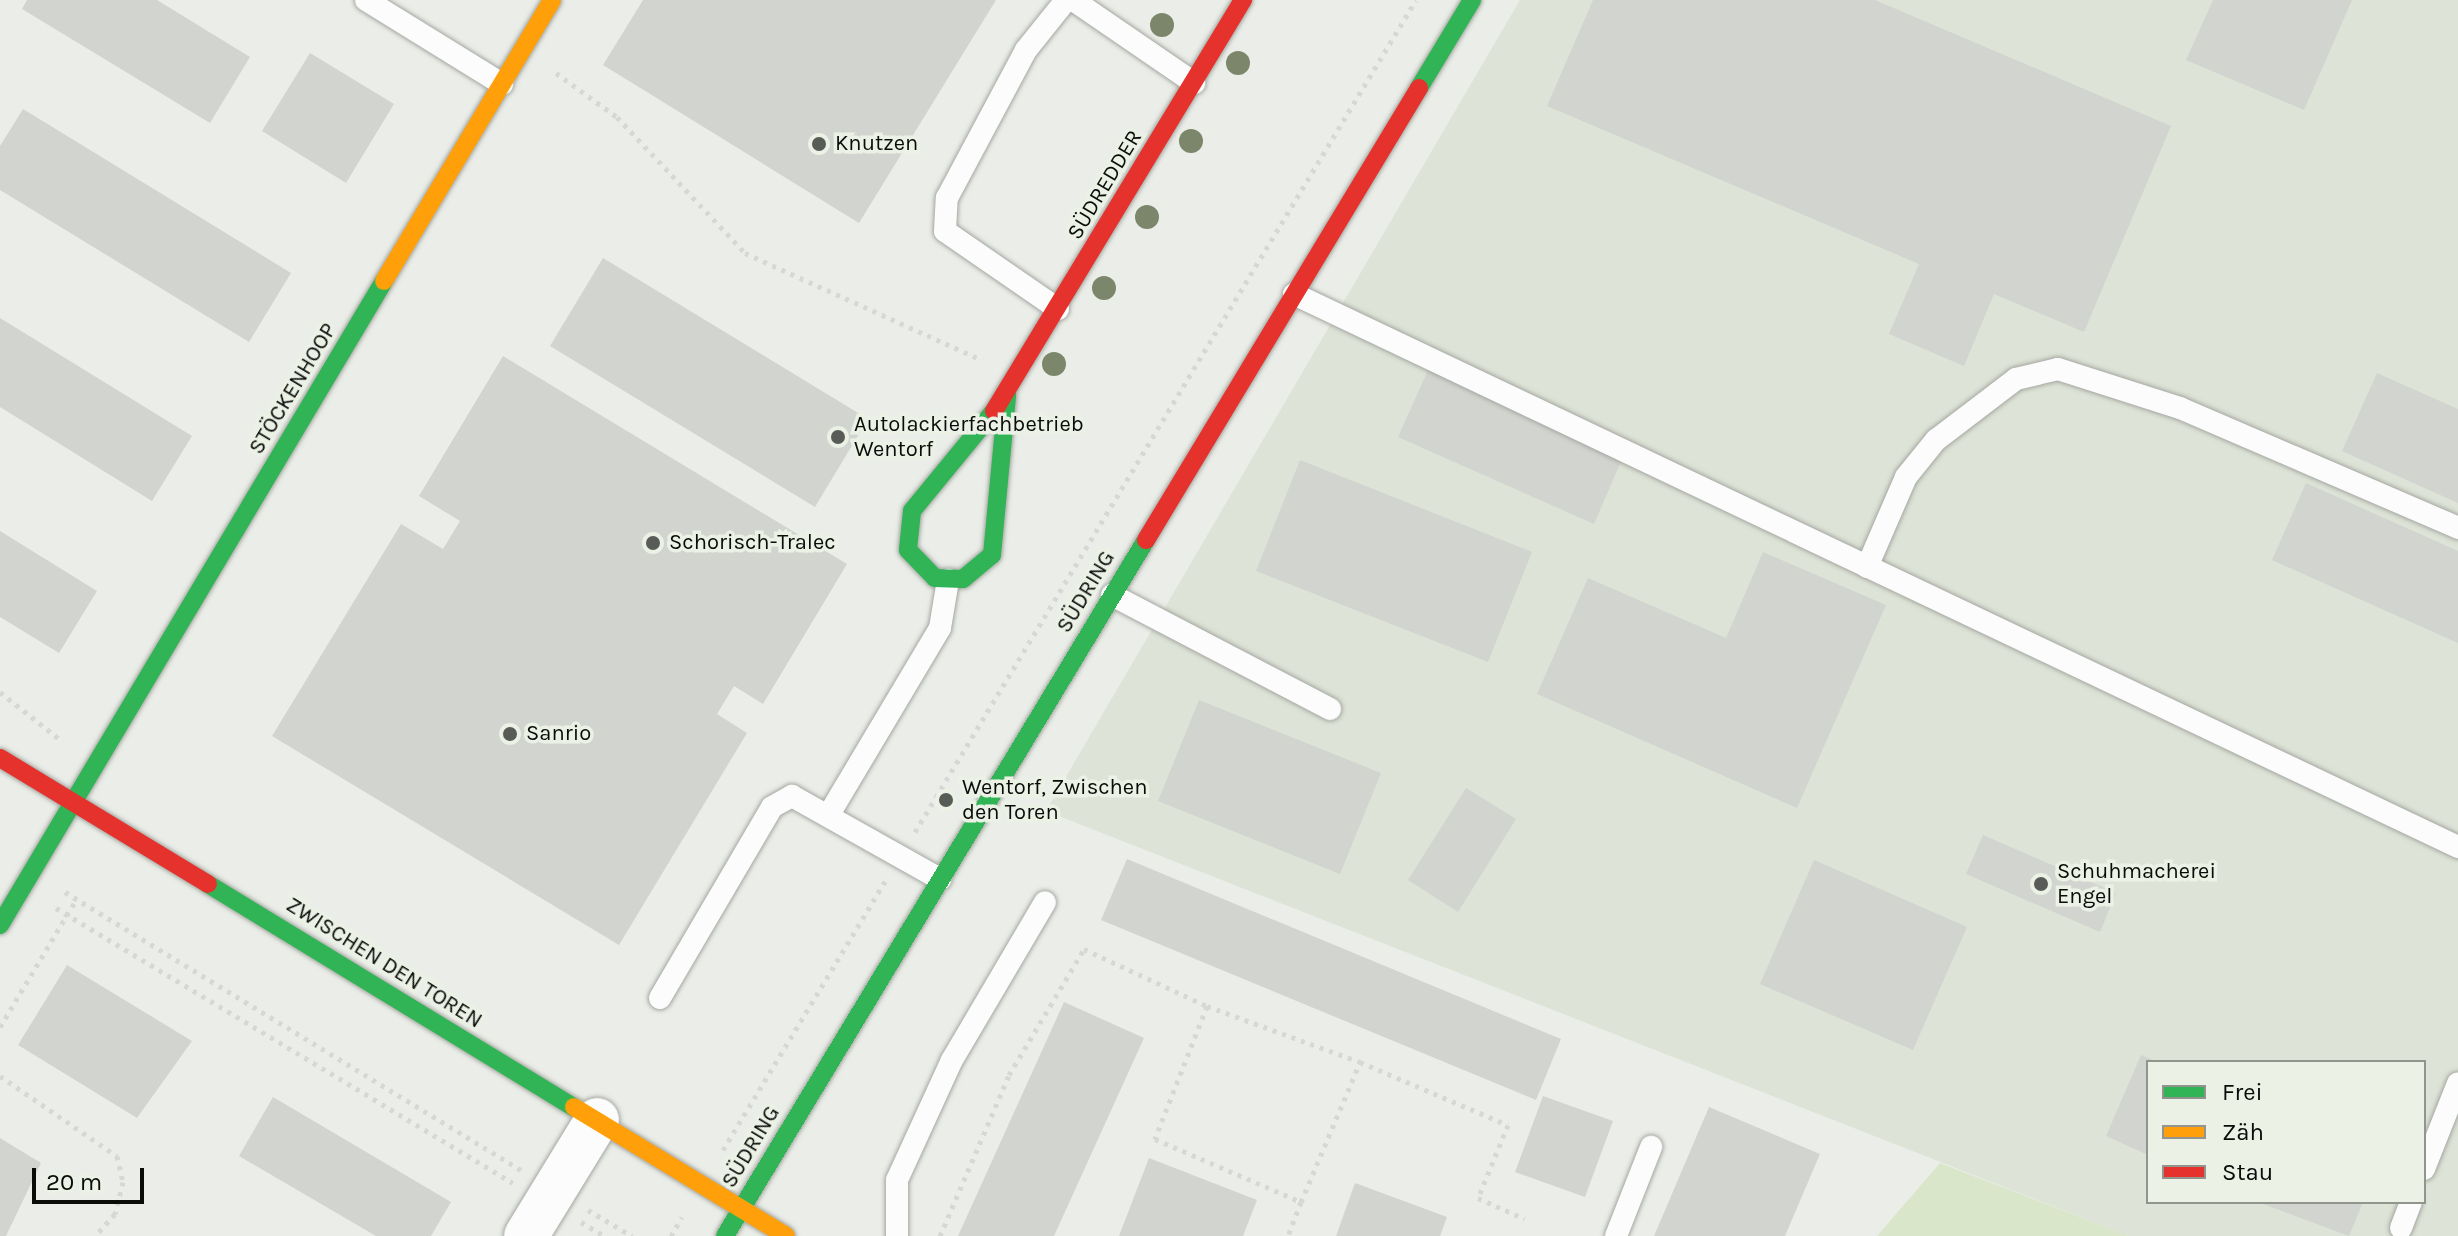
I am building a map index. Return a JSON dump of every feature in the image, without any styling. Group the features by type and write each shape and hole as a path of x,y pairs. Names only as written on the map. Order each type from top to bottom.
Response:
{"street":[{"name":"STÖCKENHOOP","path":"0,925 552,0"},
{"name":"SÜDREDDER","path":"1007,395 996,543 977,573 948,580 914,561 908,519 1007,395 1243,0"},
{"name":"SÜDRING","path":"725,1236 1472,0"},
{"name":"ZWISCHEN DEN TOREN","path":"0,758 741,1209"},
{"path":"542,1209 597,1120"},
{"name":"SÜDRING","path":"741,1209 786,1236"}],"lane":[{"path":"366,0 502,84"},
{"path":"1058,309 945,231 947,198 1026,50 1066,0"},
{"path":"1073,0 1194,83"},
{"path":"1294,294 2458,847"},
{"path":"1867,567 1906,477 1936,440 2016,379 2058,369 2180,408 2458,528"},
{"path":"828,816 940,628 948,580"},
{"path":"1112,595 1330,709"},
{"path":"660,998 772,807 792,796 940,879"},
{"path":"897,1236 897,1180 952,1060 1045,902"},
{"path":"2426,1164 2458,1083"},
{"path":"1616,1236 1651,1147"},
{"path":"2401,1228 2410,1204"}],"path":[{"path":"671,1236 1416,0"},
{"path":"522,50 617,117 745,253 994,366 1007,395"},
{"path":"33,871 542,1209 632,1236"},
{"path":"22,888 542,1209 604,1236"},
{"path":"0,1027 76,900"},
{"path":"940,1236 1009,1075 1084,949 1207,1006 1360,1062 1508,1125 1478,1198 1525,1219"},
{"path":"1207,1006 1155,1139 1301,1202"},
{"path":"1288,1236 1360,1062"},
{"path":"0,1076 117,1156 123,1182 115,1214 95,1236"}],"shaded area":[{"path":"1520,0 2458,0 2458,1236 2129,1236 1046,811"}],"green space":[{"path":"1940,1163 2129,1236 1877,1236"}],"building":[{"path":"27,0 157,0 250,57 210,123 22,9"},
{"name":"Knutzen","path":"643,0 996,0 859,223 603,65"},
{"path":"1593,0 1875,0 2171,126 2084,332 1994,294 1964,366 1889,334 1919,264 1547,106"},
{"path":"2213,0 2352,0 2304,110 2186,60"},
{"path":"310,53 394,104 346,183 262,131"},
{"path":"23,109 291,273 249,342 0,190 0,146"},
{"path":"603,258 868,419 815,507 550,346"},
{"path":"0,318 192,436 152,501 0,407"},
{"path":"503,356 847,564 763,704 734,686 717,714 747,733 619,945 272,736 401,524 443,549 460,521 419,496"},
{"path":"1428,370 1623,457 1594,524 1398,437"},
{"path":"2377,373 2458,409 2458,503 2342,451"},
{"path":"1300,460 1532,552 1488,662 1256,571"},
{"path":"2306,483 2458,551 2458,643 2272,560"},
{"path":"0,531 97,591 59,653 0,617"},
{"path":"1763,552 1886,605 1797,808 1537,694 1588,578 1726,638"},
{"path":"1199,700 1381,773 1340,874 1158,801"},
{"path":"1466,788 1516,819 1458,912 1408,880"},
{"name":"Schuhmacherei Engel","path":"1983,835 2116,893 2100,932 1966,874"},
{"path":"1127,859 1561,1039 1536,1100 1101,920"},
{"path":"1814,860 1967,927 1913,1050 1760,984"},
{"path":"67,965 192,1041 137,1118 18,1045"},
{"path":"1064,1002 1144,1038 1054,1236 958,1236"},
{"path":"2141,1055 2153,1060 2146,1060 2146,1154 2106,1136"},
{"path":"1543,1096 1613,1121 1585,1197 1515,1172"},
{"path":"273,1097 451,1202 431,1236 376,1236 239,1156"},
{"path":"1709,1107 1820,1154 1785,1236 1654,1236"},
{"path":"0,1138 41,1163 6,1236 0,1236"},
{"path":"1149,1158 1257,1200 1243,1236 1119,1236"},
{"path":"1355,1183 1447,1217 1440,1236 1336,1236"},
{"path":"2263,1204 2362,1204 2349,1236"}],"traffic: fast":[{"path":"1419,88 1472,0"},
{"path":"0,925 384,281"},
{"path":"994,411 912,511 908,550 935,578 963,579 992,555 1007,395"},
{"path":"725,1236 1146,540"},
{"path":"208,884 574,1107"}],"traffic: slow":[{"path":"384,281 552,0"},
{"path":"574,1107 786,1236"}],"traffic: jam":[{"path":"994,411 1243,0"},
{"path":"1146,540 1419,88"},
{"path":"0,758 208,884"}],"place":[{"name":"Knutzen","path":"819,144"},
{"name":"Autolackierfachbetrieb Wentorf","path":"838,437"},
{"name":"Schorisch-Tralec","path":"653,543"},
{"name":"Sanrio","path":"510,734"},
{"name":"Wentorf, Zwischen den Toren","path":"946,800"},
{"name":"Schuhmacherei Engel","path":"2041,884"}]}
